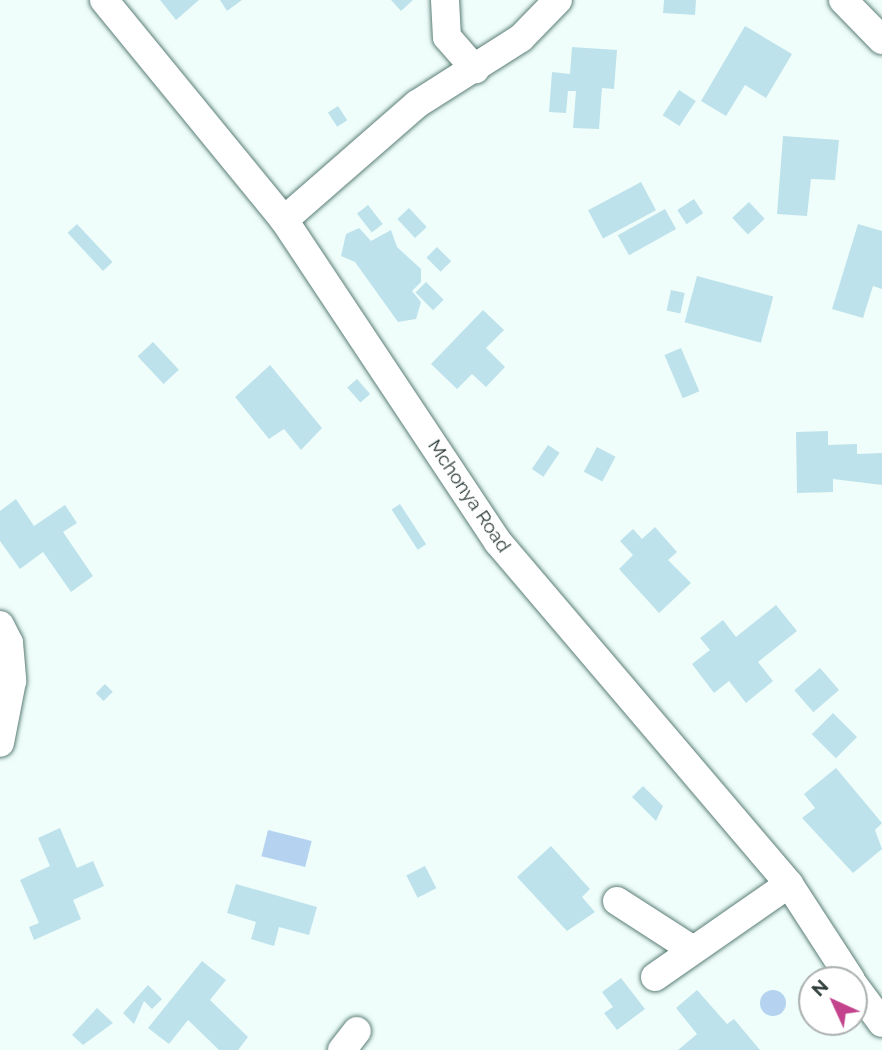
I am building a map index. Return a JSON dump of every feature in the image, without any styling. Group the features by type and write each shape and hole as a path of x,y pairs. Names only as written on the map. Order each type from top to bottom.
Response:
{"street":[{"name":"Mchonya Road","path":"104,0 284,220 498,542 789,884 841,966"},
{"path":"446,0 447,37 475,69"},
{"path":"284,220 417,104 521,38 558,0"},
{"path":"843,0 882,40"},
{"path":"0,625 9,643 12,681 0,743"},
{"path":"656,977 690,948 789,884"},
{"path":"617,901 690,948"},
{"path":"868,1004 882,1023"}],"water":[{"path":"268,830 312,841 305,867 261,856"},
{"path":"773,990 782,994 786,1003 782,1012 773,1016 764,1012 760,1003 764,994"}],"building":[{"path":"160,0 199,0 176,20"},
{"path":"220,0 242,0 227,11"},
{"path":"391,0 413,0 401,11"},
{"path":"664,0 696,0 695,15 663,13"},
{"path":"745,26 792,54 766,98 745,85 726,116 701,101"},
{"path":"572,47 617,50 614,89 602,88 599,129 573,128 576,91 568,91 566,113 549,112 552,72 570,74"},
{"path":"679,90 696,101 679,126 663,115"},
{"path":"338,106 347,120 337,127 328,113"},
{"path":"783,136 839,140 835,180 811,179 807,216 777,214"},
{"path":"641,182 656,210 603,238 588,210"},
{"path":"694,199 703,213 686,224 677,210"},
{"path":"749,202 765,219 748,235 732,218"},
{"path":"368,205 383,224 372,233 357,214"},
{"path":"409,208 427,227 415,238 397,219"},
{"path":"665,209 676,229 629,255 618,235"},
{"path":"77,224 112,262 103,271 67,233"},
{"path":"858,224 882,231 882,289 873,286 863,318 832,309"},
{"path":"359,228 371,241 391,230 397,247 421,269 421,282 412,291 421,302 416,319 398,322 355,262 341,256 346,234"},
{"path":"437,247 451,261 441,272 426,258"},
{"path":"697,276 773,296 761,343 685,322"},
{"path":"426,282 444,300 433,310 415,293"},
{"path":"671,290 685,293 680,313 667,311"},
{"path":"483,310 504,330 486,348 505,367 486,387 472,374 457,389 431,364"},
{"path":"153,342 179,370 164,384 138,356"},
{"path":"681,348 699,391 683,398 664,355"},
{"path":"270,365 322,428 301,450 284,429 269,439 235,397"},
{"path":"357,379 370,394 360,403 347,388"},
{"path":"828,431 828,445 857,444 857,454 882,453 882,485 833,479 833,492 797,493 796,432"},
{"path":"548,445 560,453 543,477 532,469"},
{"path":"597,447 616,457 602,482 584,472"},
{"path":"16,499 34,526 65,505 77,523 63,532 93,576 71,592 43,552 20,569 0,541 0,511"},
{"path":"400,504 426,544 418,550 392,509"},
{"path":"655,527 677,552 668,560 691,583 659,613 619,569 633,555 620,541 633,529 642,539"},
{"path":"776,605 797,631 758,662 773,681 746,703 729,681 714,693 692,664 710,650 700,638 723,620 736,637"},
{"path":"820,668 839,690 813,712 794,690"},
{"path":"105,684 113,692 104,701 96,693"},
{"path":"833,713 857,737 836,758 812,734"},
{"path":"836,768 882,823 875,830 882,849 853,873 802,818 815,808 804,794"},
{"path":"643,786 663,806 656,821 632,797"},
{"path":"60,828 77,868 93,861 104,886 73,900 81,919 34,940 29,927 39,923 20,880 50,866 38,838"},
{"path":"551,846 590,889 582,897 595,912 567,931 517,877"},
{"path":"425,866 436,888 418,898 406,876"},
{"path":"236,884 317,907 309,935 279,927 274,946 251,939 256,922 227,913"},
{"path":"202,961 226,980 210,1000 248,1037 238,1050 219,1050 188,1020 169,1044 148,1028"},
{"path":"621,978 645,1009 617,1030 604,1013 613,1007 602,992"},
{"path":"148,985 162,999 152,1009 144,1001 134,1024 123,1013"},
{"path":"697,990 727,1024 734,1019 760,1050 678,1050 697,1034 676,1008"},
{"path":"97,1008 113,1023 83,1045 72,1035"}]}
